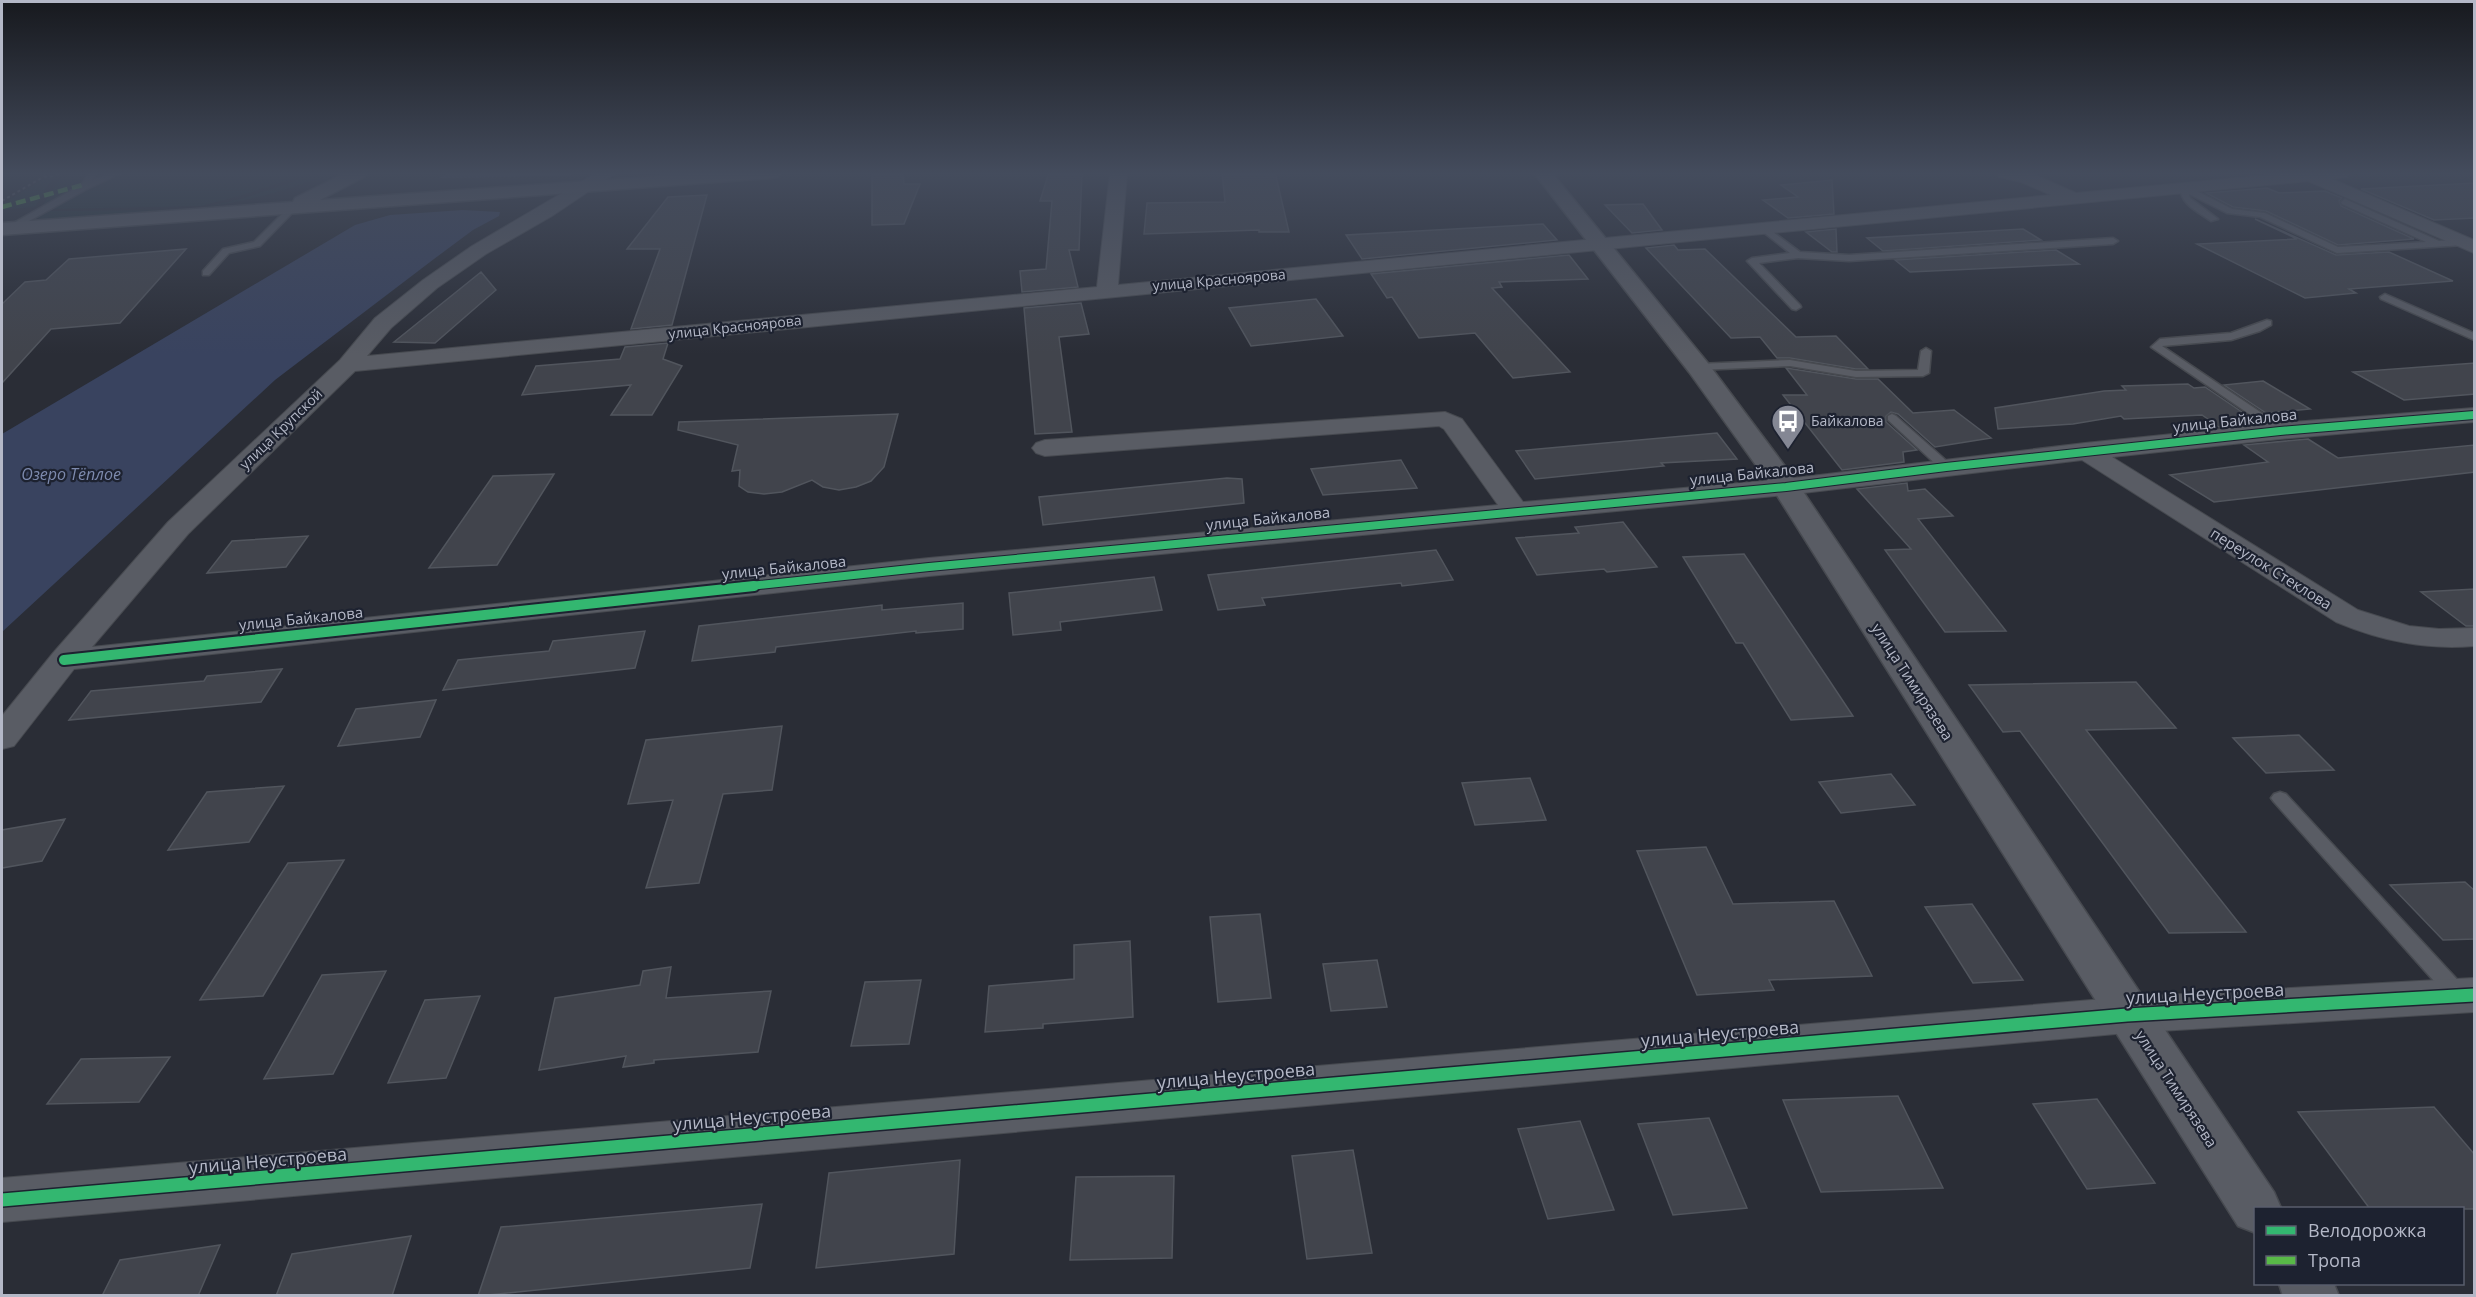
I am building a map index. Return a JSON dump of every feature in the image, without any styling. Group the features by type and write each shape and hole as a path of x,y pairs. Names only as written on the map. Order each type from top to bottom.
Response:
{"street":[{"name":"улица Крупской","path":"2,738 64,660 178,528 348,365 383,323 430,284 506,234"},
{"path":"1107,291 1112,234"},
{"name":"улица Тимирязева","path":"1591,234 1698,367 1786,487 2127,1015 2255,1207"},
{"name":"улица Красноярова","path":"348,365 1715,234"},
{"path":"2443,234 2469,245"},
{"name":"улица Байкалова","path":"64,660 929,567 1786,487 2085,451 2280,431 2475,415"},
{"path":"1045,448 1434,418 1453,424 1516,511"},
{"name":"переулок Стеклова","path":"2085,451 2347,616 2385,632 2420,639 2475,637"},
{"name":"улица Неустроева","path":"2,1200 2127,1015 2467,995"}],"lane":[{"path":"206,273 226,251 257,244 267,234"},
{"path":"1771,234 1798,255"},
{"path":"2302,234 2337,250 2438,243 2469,245"},
{"path":"2417,234 2438,243"},
{"path":"1796,307 1752,261 1798,255 1849,258 2113,241"},
{"path":"2385,297 2475,337"},
{"path":"2267,323 2259,330 2241,335 2160,342 2156,347 2280,431"},
{"path":"1698,367 1790,363 1856,374 1923,373 1926,351"},
{"path":"1892,418 1946,467"},
{"path":"2280,798 2467,995"}],"water":[{"name":"Озеро Тёплое","path":"341,234 468,234 275,380 2,632 2,434"}],"building":[{"path":"639,234 697,234 672,325 631,329 660,249 627,249"},
{"path":"1049,234 1080,234 1079,250 1069,250 1078,287 1022,292 1020,271 1046,269"},
{"path":"1551,234 1557,240 1362,259 1346,235"},
{"path":"1808,234 1836,234 1837,252 1832,252"},
{"path":"1945,234 2030,234 2041,240 1883,251 1867,238"},
{"path":"2286,234 2336,255 2389,252 2453,281 2349,289 2356,293 2305,298 2197,244 2297,239"},
{"path":"2314,234 2402,234 2414,239 2338,245"},
{"path":"1674,245 1678,250 1705,249 1796,337 1836,336 1868,369 1777,358 1760,337 1731,338 1646,248"},
{"path":"186,249 120,323 51,329 2,383 2,304 25,282 46,280 69,259"},
{"path":"2056,250 2079,264 1910,272 1895,260"},
{"path":"1569,255 1588,279 1499,282 1502,287 1492,288 1570,372 1513,378 1475,333 1419,338 1392,297 1387,298 1371,274"},
{"path":"481,272 496,290 435,343 394,342"},
{"path":"1316,299 1343,336 1251,346 1229,308"},
{"path":"1081,303 1089,334 1059,337 1072,432 1035,434 1024,308"},
{"path":"668,343 663,359 682,366 652,415 611,415 631,385 522,395 536,366 620,359 625,347"},
{"path":"2475,363 2475,394 2404,400 2353,372"},
{"path":"1786,368 1856,379 1878,379 1913,413 1954,410 1991,438 1935,447 1898,414 1891,412 1886,416 1886,422 1917,450 1903,452 1904,462 1842,470 1783,395 1807,395"},
{"path":"2263,381 2310,409 2266,413 2224,385"},
{"path":"2188,384 2194,388 2205,387 2258,423 2219,427 2202,415 2124,419 2121,416 2073,424 1998,429 1995,408 2104,391 2126,390 2122,386"},
{"path":"898,414 884,467 871,481 839,490 823,487 812,480 782,492 764,494 748,492 739,486 740,470 732,471 738,445 678,430 679,422"},
{"path":"1717,433 1737,459 1661,463 1664,466 1535,479 1516,451"},
{"path":"2308,439 2338,458 2475,445 2475,472 2214,502 2170,475 2268,462 2244,445"},
{"path":"1401,460 1417,488 1323,495 1311,469"},
{"path":"554,474 497,565 429,568 493,476"},
{"path":"1227,478 1242,479 1244,503 1043,525 1039,497"},
{"path":"1907,483 1908,491 1925,489 1953,516 1918,519 2006,631 1945,632 1885,550 1911,549 1857,489"},
{"path":"1623,522 1657,567 1537,575 1516,538 1579,533 1575,527"},
{"path":"308,536 286,567 207,573 232,541"},
{"path":"1436,550 1453,580 1402,586 1401,583 1262,598 1265,605 1218,610 1208,575"},
{"path":"1744,554 1853,716 1791,720 1743,643 1736,643 1683,557"},
{"path":"1154,577 1162,610 1060,622 1061,630 1013,635 1009,593"},
{"path":"2475,589 2475,626 2466,626 2421,592"},
{"path":"963,603 963,629 916,633 916,631 776,647 775,652 692,661 699,626 882,605 882,610"},
{"path":"645,631 635,668 443,690 458,660 549,651 553,641"},
{"path":"282,669 261,702 69,720 91,691 204,681 207,676"},
{"path":"2136,682 2176,728 2086,730 2246,932 2169,933 2020,731 2003,732 1969,685"},
{"path":"436,700 420,737 338,746 356,709"},
{"path":"782,726 772,790 723,794 699,883 646,888 673,800 628,804 646,740"},
{"path":"2299,735 2334,770 2266,773 2233,738"},
{"path":"1891,774 1915,805 1841,813 1819,782"},
{"path":"1530,778 1546,820 1475,825 1462,783"},
{"path":"284,786 249,842 168,850 207,792"},
{"path":"65,819 42,861 2,868 2,830"},
{"path":"1706,847 1733,904 1834,901 1872,976 1769,980 1774,990 1697,995 1637,851"},
{"path":"344,860 263,996 200,1000 288,863"},
{"path":"2465,882 2475,891 2475,939 2443,940 2390,885"},
{"path":"1972,904 2023,980 1973,983 1925,907"},
{"path":"1260,914 1271,998 1218,1002 1210,917"},
{"path":"1130,941 1133,1017 1043,1024 1043,1028 985,1032 989,986 1074,979 1074,945"},
{"path":"1377,960 1387,1007 1331,1011 1323,964"},
{"path":"671,967 666,998 771,991 758,1052 654,1060 654,1063 623,1067 626,1056 539,1070 555,998 640,985 643,971"},
{"path":"386,971 333,1074 264,1079 322,975"},
{"path":"921,980 909,1044 851,1046 865,982"},
{"path":"480,996 446,1078 388,1083 425,1000"},
{"path":"170,1057 139,1102 47,1104 81,1059"},
{"path":"1898,1096 1943,1188 1821,1192 1783,1100"},
{"path":"2097,1099 2155,1183 2087,1189 2033,1104"},
{"path":"2434,1107 2475,1155 2475,1209 2369,1207 2298,1112"},
{"path":"1709,1118 1747,1208 1673,1215 1638,1124"},
{"path":"1580,1121 1614,1210 1548,1219 1518,1129"},
{"path":"1353,1150 1372,1253 1307,1259 1292,1156"},
{"path":"960,1160 954,1254 816,1268 829,1173"},
{"path":"1174,1176 1172,1258 1070,1260 1076,1177"},
{"path":"762,1204 750,1268 478,1296 501,1227"},
{"path":"411,1236 392,1296 276,1296 292,1254"},
{"path":"220,1245 198,1296 102,1296 120,1260"}],"cycle path":[{"path":"64,660 929,567 1786,487 1946,467 2280,431 2474,415"},
{"path":"2,1200 2127,1015 2474,995"}],"place":[{"name":"Байкалова","path":"1788,450"}]}
